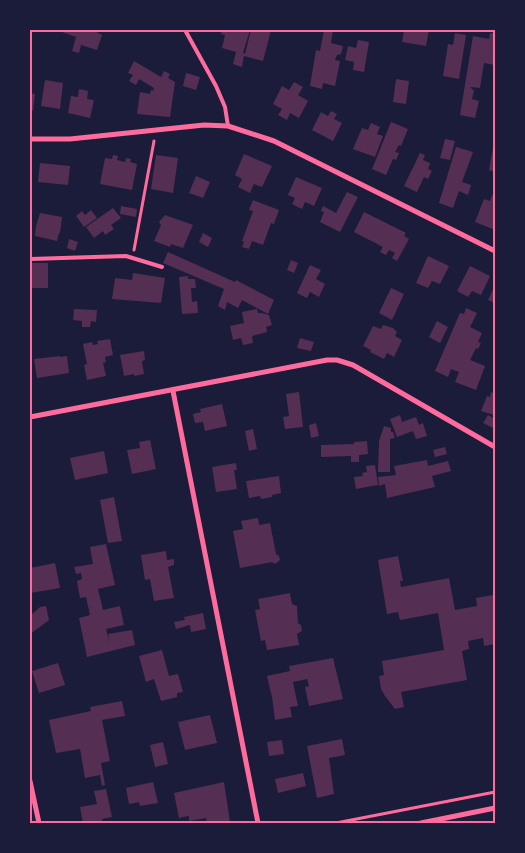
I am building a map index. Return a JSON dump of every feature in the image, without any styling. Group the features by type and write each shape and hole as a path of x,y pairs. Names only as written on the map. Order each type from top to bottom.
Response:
{"street":[{"path":"30,139 70,139 155,130 228,126 274,141 495,252"},
{"path":"30,417 327,360 337,360 353,365 495,446"},
{"path":"173,391 258,823"},
{"path":"30,781 39,823"},
{"path":"422,823 495,808"}],"lane":[{"path":"185,30 216,86 225,107 228,126"},
{"path":"30,260 126,256 162,268"}],"path":[{"path":"133,258 155,130"},
{"path":"336,823 495,792"}],"building":[{"path":"62,30 93,30 102,35 97,50 81,45 79,53 72,51 76,37 62,32"},
{"path":"222,30 250,30 243,53 245,54 251,30 271,30 263,61 244,56 242,67 233,64 236,52 222,48 225,35 221,34"},
{"path":"324,30 333,30 331,43 343,46 341,54 337,55 335,60 340,61 335,86 323,83 322,89 310,86 316,50 320,51"},
{"path":"404,30 429,30 426,46 402,42"},
{"path":"455,33 466,35 459,79 443,76 448,44 453,45"},
{"path":"490,33 495,34 495,65 484,63 480,88 470,87 474,91 472,99 479,101 475,118 460,115 473,36 489,39"},
{"path":"358,40 369,42 364,72 353,70 354,62 345,60 348,46 356,48"},
{"path":"134,61 161,77 164,71 170,74 168,78 175,82 170,117 137,114 140,92 150,94 154,88 139,79 136,85 129,81 133,75 128,73"},
{"path":"186,73 200,77 196,90 183,86"},
{"path":"396,79 409,81 406,104 393,102"},
{"path":"45,80 63,83 60,109 41,106"},
{"path":"294,82 303,87 298,95 308,101 299,118 290,113 287,120 278,115 282,109 273,104 282,86 289,90"},
{"path":"79,89 88,91 87,99 94,100 90,118 68,113 71,96 78,97"},
{"path":"30,93 35,94 33,111 30,110"},
{"path":"331,111 337,114 334,119 342,123 333,141 312,130 321,112 328,116"},
{"path":"391,122 408,129 401,146 399,145 395,152 399,153 396,160 393,159 386,175 372,169"},
{"path":"371,123 380,127 377,134 383,136 375,157 353,149 362,128 368,130"},
{"path":"445,139 455,141 450,160 440,158"},
{"path":"495,142 495,172 489,170"},
{"path":"456,147 473,152 462,182 471,185 468,195 459,191 453,208 439,203"},
{"path":"420,153 425,155 423,160 430,163 428,169 432,171 428,179 424,177 417,192 404,186"},
{"path":"244,154 272,166 262,187 254,184 250,193 238,187 242,179 235,175"},
{"path":"113,155 118,156 117,160 125,162 126,158 131,159 130,162 137,164 132,190 100,184 105,158 112,159"},
{"path":"156,155 178,158 173,193 151,189"},
{"path":"40,163 70,166 68,185 38,182"},
{"path":"196,176 210,182 203,198 189,193"},
{"path":"296,177 322,188 314,206 305,202 302,209 292,204 295,198 288,195"},
{"path":"347,192 358,197 340,232 320,222 324,212 321,211 323,206 336,213"},
{"path":"492,195 495,197 495,230 475,222 484,199 490,201"},
{"path":"253,200 279,210 274,224 271,223 263,245 252,241 249,249 242,247 244,242 242,241 253,211 249,210"},
{"path":"121,206 137,209 136,217 120,214"},
{"path":"113,208 121,218 111,225 114,229 105,235 103,231 94,238 86,227"},
{"path":"91,210 97,218 84,227 76,216 82,211 85,215"},
{"path":"364,212 406,233 404,236 409,239 397,261 392,258 395,253 389,250 386,255 380,252 383,247 354,232"},
{"path":"40,213 62,217 57,241 35,236"},
{"path":"165,215 193,225 183,248 171,244 170,247 154,241 161,225 159,222"},
{"path":"203,233 212,238 208,247 199,242"},
{"path":"69,239 78,242 75,251 67,248"},
{"path":"168,252 235,282 236,280 274,300 268,314 242,300 238,308 227,302 225,310 218,306 224,289 163,263"},
{"path":"428,256 449,266 440,284 432,281 428,288 416,283"},
{"path":"291,260 298,263 294,273 287,270"},
{"path":"32,263 48,263 48,288 32,288"},
{"path":"310,265 321,270 316,279 325,284 319,297 310,292 307,298 297,293"},
{"path":"470,266 490,276 481,295 472,291 468,297 457,291"},
{"path":"133,273 165,278 161,303 112,299 115,278 132,280"},
{"path":"188,276 188,279 195,279 196,288 191,288 192,302 197,301 198,313 182,314 179,277"},
{"path":"495,285 495,303 488,300"},
{"path":"391,288 404,294 392,320 379,313"},
{"path":"466,308 477,313 470,327 482,333 478,342 481,343 470,360 485,366 476,390 455,382 459,372 451,369 448,377 435,371 460,313 464,314"},
{"path":"74,309 97,310 96,322 91,321 90,327 82,327 82,321 73,320"},
{"path":"257,309 258,313 269,315 272,325 266,327 267,332 252,336 253,343 243,345 241,338 233,340 230,326 244,323 242,312"},
{"path":"437,321 448,327 440,343 429,337"},
{"path":"383,325 393,328 397,332 395,336 402,340 394,357 387,353 384,359 363,346 373,326 381,329"},
{"path":"300,338 314,342 311,351 297,348"},
{"path":"110,339 113,355 105,357 106,362 103,363 106,376 87,380 84,365 87,364 83,344 92,342 93,345 98,344 97,341"},
{"path":"144,351 145,360 142,361 144,374 124,376 120,355"},
{"path":"67,356 69,373 37,378 34,359"},
{"path":"299,392 303,427 285,429 283,417 289,416 286,394"},
{"path":"491,392 495,394 494,415 481,411 487,396 490,397"},
{"path":"222,404 227,426 205,431 203,422 195,423 193,414 201,412 200,409"},
{"path":"400,415 402,422 416,417 419,425 423,423 427,436 416,439 413,431 397,437 390,419"},
{"path":"488,415 495,419 495,429 483,423"},
{"path":"316,423 319,436 311,438 309,425"},
{"path":"384,426 391,428 395,438 390,439 390,472 378,472 379,441"},
{"path":"253,429 257,449 249,451 245,431"},
{"path":"150,440 156,469 132,474 127,450 140,448 139,442"},
{"path":"367,441 368,454 359,455 359,462 351,462 351,456 321,457 321,445 354,444 354,442"},
{"path":"445,447 447,454 435,457 433,450"},
{"path":"104,451 108,473 75,480 70,458"},
{"path":"427,460 428,466 448,461 451,471 432,476 435,487 387,498 385,484 379,486 378,477 396,475 394,466"},
{"path":"236,463 237,470 234,470 237,489 216,492 212,467"},
{"path":"375,465 378,485 356,489 354,477 363,476 362,473 367,472 366,466"},
{"path":"279,476 281,493 261,499 260,496 249,498 246,481"},
{"path":"114,497 122,541 108,543 100,500"},
{"path":"258,518 259,525 270,523 276,554 280,560 275,564 272,562 240,568 233,531 243,529 241,521"},
{"path":"106,544 115,585 98,589 103,610 120,606 124,625 106,629 110,644 108,634 132,630 135,645 87,657 79,618 90,615 86,597 80,598 77,581 82,579 81,573 76,574 74,567 93,564 90,547"},
{"path":"166,551 167,560 174,559 174,565 168,567 174,598 154,601 150,579 145,580 141,555"},
{"path":"398,556 403,581 400,581 401,587 449,578 455,610 477,606 476,598 493,595 495,602 495,644 484,646 483,638 468,641 469,649 462,651 467,680 401,692 404,707 395,709 381,689 379,676 384,675 382,661 444,650 438,613 400,620 398,612 387,614 378,560"},
{"path":"55,563 60,588 30,593 30,568"},
{"path":"290,593 292,604 297,606 298,623 301,625 302,631 297,634 299,645 267,650 265,640 261,641 255,610 260,609 258,599"},
{"path":"46,606 49,620 30,633 30,616 40,607"},
{"path":"203,613 206,629 191,632 190,625 176,629 174,622 185,620 184,617"},
{"path":"162,650 169,676 178,674 183,692 177,693 177,697 161,701 154,679 146,682 139,656"},
{"path":"333,658 343,699 309,706 305,687 309,686 307,679 293,682 298,706 290,707 292,717 275,720 267,676 290,671 289,666"},
{"path":"58,663 65,685 39,693 32,671"},
{"path":"122,701 125,716 102,720 110,761 101,763 105,785 102,786 100,775 85,778 80,749 56,753 49,720 91,711 90,707"},
{"path":"210,715 217,743 185,750 178,722"},
{"path":"342,739 345,755 329,758 334,794 317,798 307,746"},
{"path":"282,740 284,754 269,756 267,742"},
{"path":"163,742 168,764 155,767 150,745"},
{"path":"303,773 306,786 278,793 275,779"},
{"path":"153,782 158,803 140,806 139,802 129,804 126,788"},
{"path":"224,782 230,822 207,823 206,818 189,821 189,816 179,818 174,793"},
{"path":"106,789 112,817 102,819 103,823 83,823 80,807 97,804 94,791"}]}
